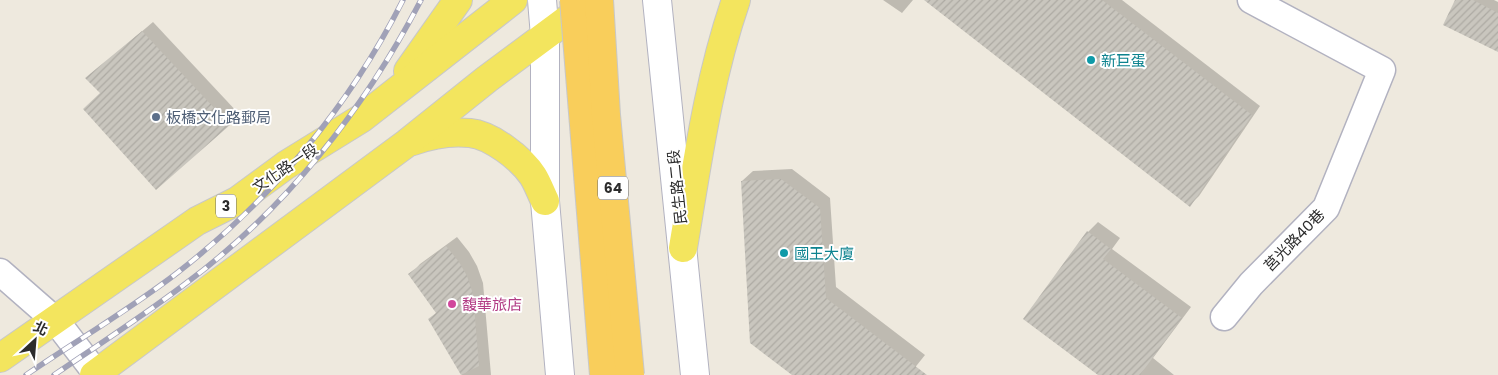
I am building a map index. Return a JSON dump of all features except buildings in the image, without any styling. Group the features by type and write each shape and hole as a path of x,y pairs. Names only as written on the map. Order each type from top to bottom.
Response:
{"highway":[{"name":"64","path":"574,0 604,375"},
{"name":"64","path":"599,0 606,115 630,375"}],"main road":[{"path":"395,91 458,0"},
{"name":"文化路一段","path":"0,358 198,221 237,201 286,165 362,118 513,0"},
{"path":"542,0 545,36 545,201 560,375"},
{"path":"95,374 407,143 487,79 594,0"},
{"name":"民生路二段","path":"657,0 695,375"},
{"path":"683,248 706,111 724,34 736,0"},
{"path":"407,143 434,134 472,133 489,140 514,154 533,175 545,201"}],"street":[{"name":"莒光路40巷","path":"1224,317 1252,284 1326,208 1382,70 1251,0"},
{"path":"0,272 56,321 95,374"}],"railway":[{"path":"26,375 159,287 211,245 244,215 276,183 333,114 382,39 403,0"},
{"path":"54,375 185,284 222,255 289,191 348,119 399,41 421,0"}],"place":[{"name":"新巨蛋","path":"1091,60"},
{"name":"板橋文化路郵局","path":"156,117"},
{"name":"國王大廈","path":"784,253"},
{"name":"馥華旅店","path":"452,304"}]}
